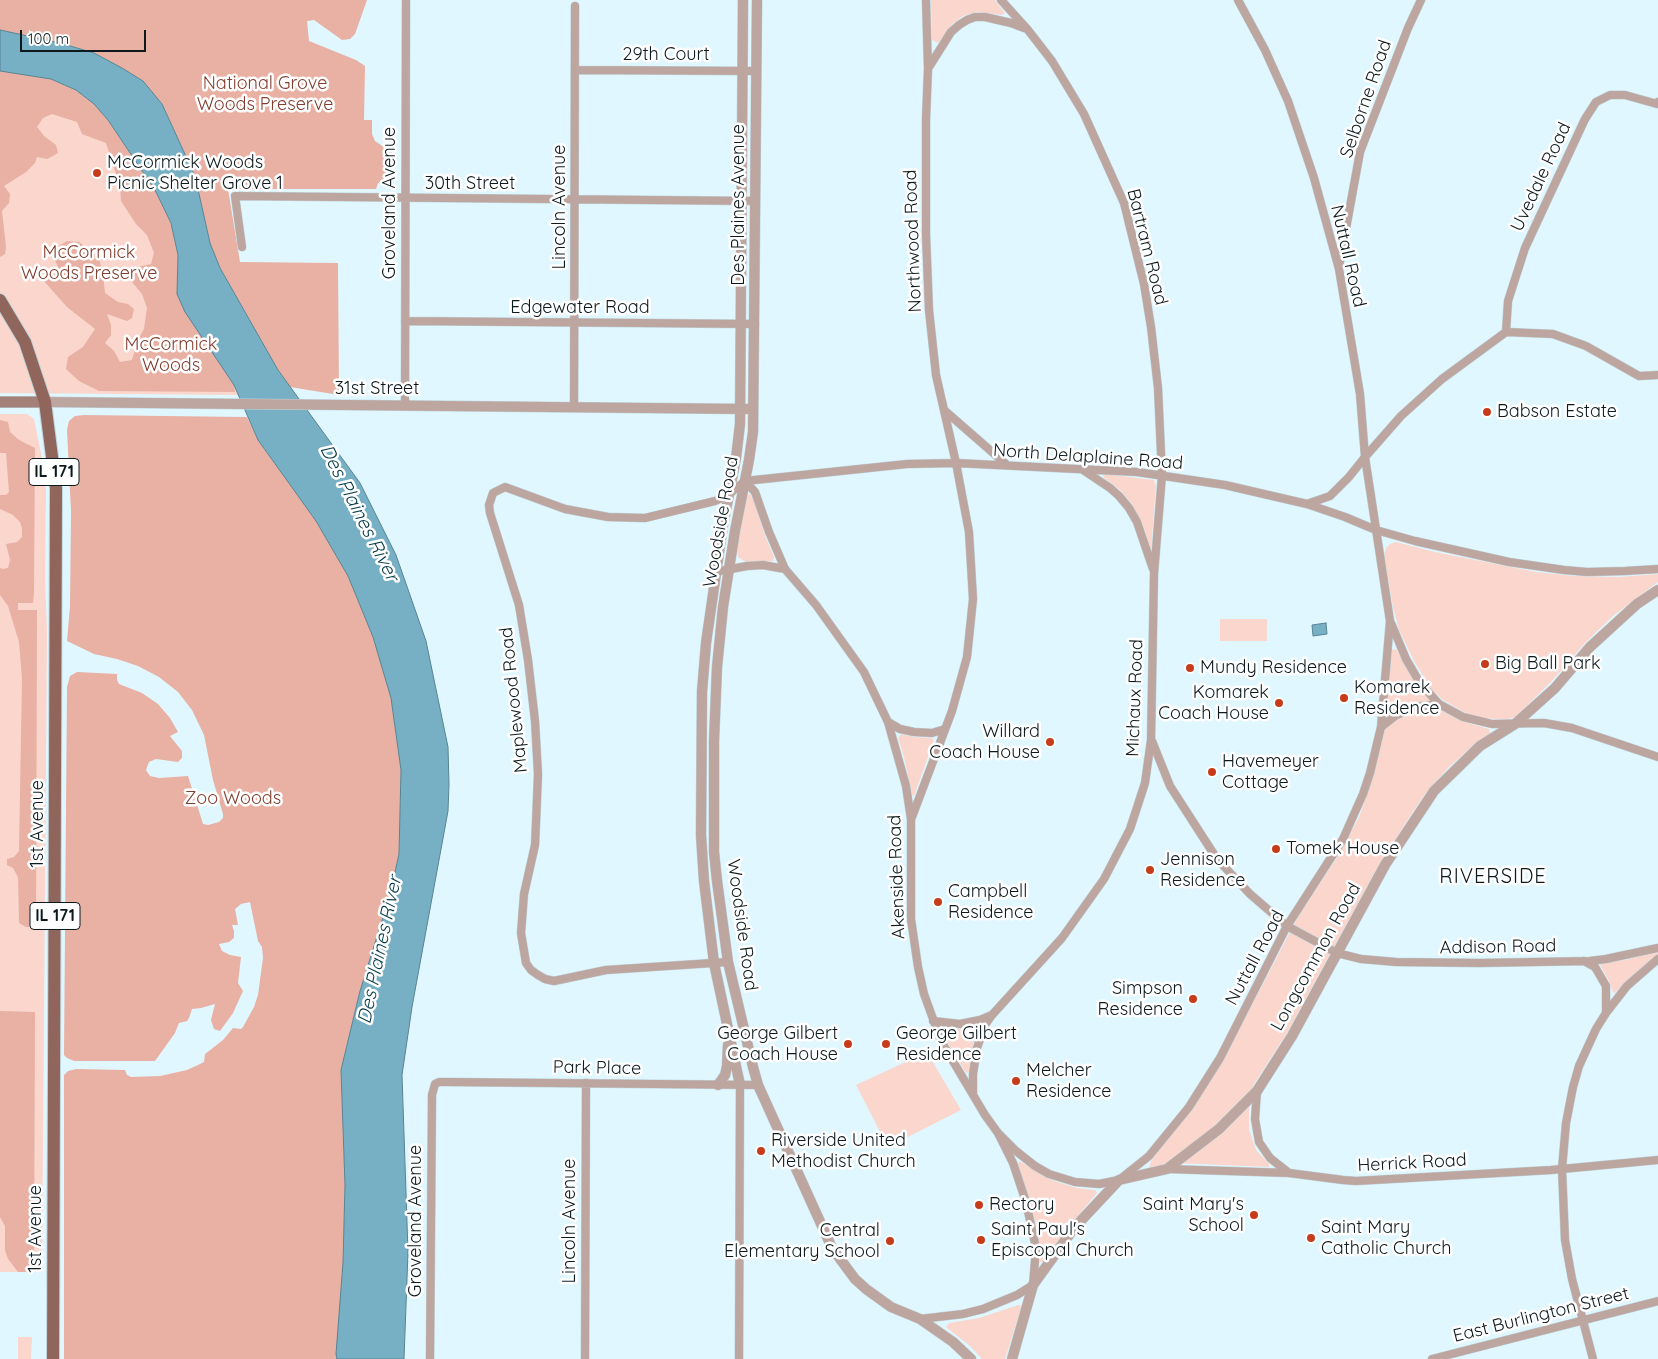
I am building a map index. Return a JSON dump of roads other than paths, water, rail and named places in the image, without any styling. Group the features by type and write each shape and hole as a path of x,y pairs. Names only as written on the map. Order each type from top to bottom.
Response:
{"main road":[{"name":"1st Avenue","path":"0,300 25,342 45,402 56,488 53,1359"},
{"name":"31st Street","path":"0,402 45,402"}],"street":[{"name":"Groveland Avenue","path":"405,406 404,198 406,0"},
{"name":"Des Plaines Avenue","path":"740,409 743,0"},
{"name":"Des Plaines Avenue","path":"754,410 757,0"},
{"name":"Northwood Road","path":"911,819 952,711 967,657 973,599 969,532 936,375 929,310 926,271 925,146 928,69 926,0"},
{"name":"Bartram Road","path":"1001,0 1052,61 1084,114 1124,203 1144,284 1151,327 1158,388 1162,475"},
{"name":"Nuttall Road","path":"1238,0 1265,50 1288,101 1314,178 1339,269 1360,394 1365,457 1390,621 1406,660 1420,682 1439,704 1463,717 1492,724 1544,723 1572,728 1658,757"},
{"name":"Selborne Road","path":"1339,269 1360,152 1408,28 1421,0"},
{"name":"Lincoln Avenue","path":"574,407 575,6"},
{"name":"Northwood Road","path":"928,69 951,32 967,20 985,16 1028,30"},
{"name":"29th Court","path":"575,70 756,71"},
{"name":"Uvedale Road","path":"1506,332 1508,301 1524,248 1584,119 1596,102 1610,95 1625,95 1658,103"},
{"name":"30th Street","path":"242,246 235,196 756,201"},
{"name":"Edgewater Road","path":"405,321 755,324"},
{"path":"1306,504 1330,496 1402,416 1442,379 1506,332 1553,334 1586,346 1638,376 1658,375"},
{"name":"31st Street","path":"45,402 754,410"},
{"name":"Woodside Road","path":"740,409 736,458 728,495 708,626 702,692 701,826 704,882 714,964 740,1085"},
{"name":"Woodside Road","path":"754,410 749,460 723,607 714,741 714,852 728,962 739,1012 758,1085 832,1248 866,1289 892,1307 920,1319 954,1342 971,1359"},
{"path":"944,410 1007,465"},
{"name":"North Delaplaine Road","path":"745,481 907,464 956,463 1111,470 1162,475 1226,485 1306,504 1376,530 1414,541 1535,567 1587,572 1625,572 1658,569"},
{"name":"Michaux Road","path":"1081,469 1110,488 1130,508 1138,522 1154,574"},
{"name":"Michaux Road","path":"973,1094 973,1074 977,1048 985,1025 1062,938 1104,879 1130,829 1145,783 1151,740 1154,574 1162,475"},
{"name":"Maplewood Road","path":"728,962 606,970 554,981 545,980 531,970 526,963 520,932 524,894 534,844 536,823 538,774 534,714 519,605 490,513 489,504 493,493 505,487 565,509 608,517 645,518 716,501 728,495 745,481"},
{"name":"Akenside Road","path":"745,481 755,492 785,569 816,605 864,672 888,722 906,786 911,819 911,919 922,985 933,1021 942,1041 998,1133 1013,1163 1026,1202 1036,1248 1034,1285"},
{"path":"716,572 763,565 785,569"},
{"name":"Longcommon Road","path":"1119,1180 1167,1169 1219,1129 1257,1092 1292,1036 1384,865 1434,791 1480,746 1515,724 1555,688 1590,647 1637,604 1658,590"},
{"name":"Nuttall Road","path":"1119,1180 1149,1156 1189,1107 1220,1058 1287,926 1343,839 1370,772 1381,727 1390,621"},
{"path":"1381,727 1395,716 1414,707 1439,704"},
{"path":"888,722 900,729 914,732 930,733 945,729"},
{"path":"1151,740 1170,786 1217,858 1250,894 1287,926 1337,953"},
{"name":"Addison Road","path":"1337,953 1362,959 1396,962 1479,964 1584,961 1606,959 1658,948"},
{"path":"1593,1359 1565,1240 1562,1169 1566,1123 1573,1087 1584,1054 1606,1013 1627,986 1658,959"},
{"path":"1584,961 1595,967 1606,986 1606,1013"},
{"path":"933,1021 960,1024 980,1020 992,1015"},
{"path":"718,1085 725,1075 727,1066 728,1029"},
{"name":"Park Place","path":"436,1084 442,1082 758,1085"},
{"name":"Lincoln Avenue","path":"585,1359 586,1083"},
{"name":"Groveland Avenue","path":"430,1359 432,1095 436,1084"},
{"path":"739,1359 740,1085"},
{"name":"Longcommon Road","path":"1257,1092 1255,1120 1259,1142 1270,1158 1289,1173"},
{"name":"Akenside Road","path":"998,1133 1024,1159 1049,1174 1062,1179 1088,1184 1100,1184 1119,1180"},
{"name":"Herrick Road","path":"1167,1169 1289,1173 1334,1180 1356,1181 1562,1169 1658,1160"},
{"path":"1012,1359 1034,1285 1074,1228 1119,1180"},
{"path":"920,1319 963,1314 983,1309 1017,1295 1034,1285"},
{"name":"East Burlington Street","path":"1432,1359 1658,1301"}],"water":[{"name":"Des Plaines River","path":"0,30 60,43 94,53 143,81 162,104 195,176 210,243 220,268 278,370 360,483 396,555 426,641 448,747 449,784 448,811 412,1007 402,1075 408,1252 404,1359 337,1359 336,1354 343,1263 345,1185 341,1070 360,991 390,895 399,854 401,770 391,698 373,637 348,576 316,521 258,440 234,385 185,312 177,294 178,255 171,223 155,190 108,120 94,104 76,90 51,79 0,71"},
{"path":"1326,623 1327,634 1313,636 1312,625"}],"place":[{"name":"McCormick Woods Picnic Shelter Grove 1","path":"97,173"},
{"name":"Babson Estate","path":"1487,412"},
{"name":"Big Ball Park","path":"1485,664"},
{"name":"Mundy Residence","path":"1190,668"},
{"name":"Komarek Residence","path":"1344,698"},
{"name":"Komarek Coach House","path":"1279,703"},
{"name":"Willard Coach House","path":"1050,742"},
{"name":"Havemeyer Cottage","path":"1212,772"},
{"name":"Tomek House","path":"1276,849"},
{"name":"Jennison Residence","path":"1150,870"},
{"name":"Campbell Residence","path":"938,902"},
{"name":"Simpson Residence","path":"1193,999"},
{"name":"George Gilbert Coach House","path":"848,1044"},
{"name":"George Gilbert Residence","path":"886,1044"},
{"name":"Melcher Residence","path":"1016,1081"},
{"name":"Riverside United Methodist Church","path":"761,1151"},
{"name":"Rectory","path":"979,1205"},
{"name":"Saint Mary's School","path":"1254,1215"},
{"name":"Saint Mary Catholic Church","path":"1311,1238"},
{"name":"Saint Paul's Episcopal Church","path":"981,1240"},
{"name":"Central Elementary School","path":"890,1241"}],"district":[{"name":"RIVERSIDE","path":"1493,877"}],"park label":[{"name":"National Grove Woods Preserve","path":"265,94"},
{"name":"McCormick Woods Preserve","path":"89,263"},
{"name":"McCormick Woods","path":"171,355"},
{"name":"Zoo Woods","path":"233,799"}]}
